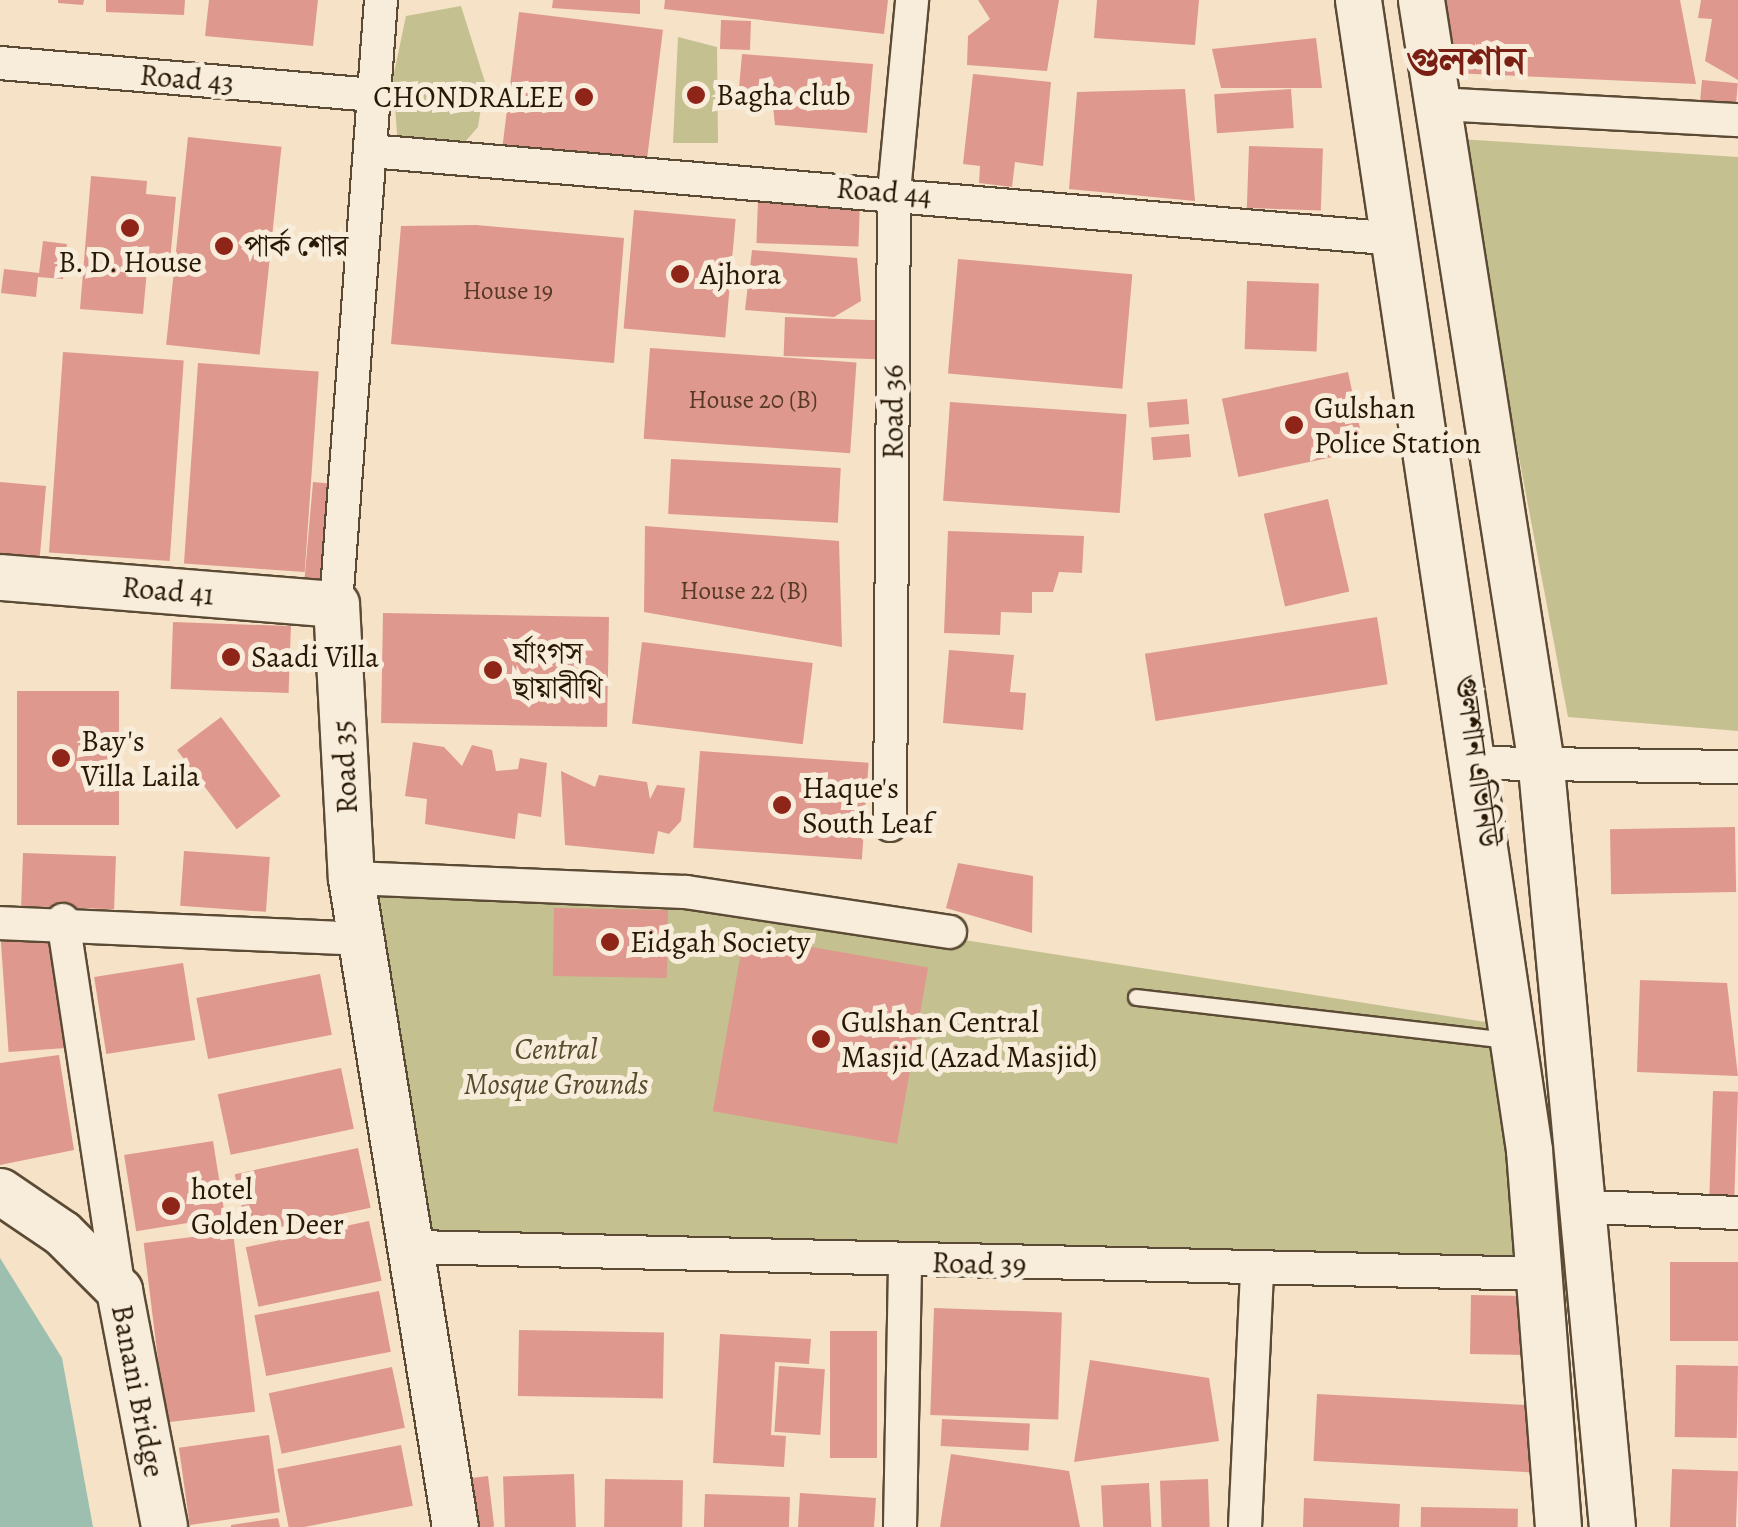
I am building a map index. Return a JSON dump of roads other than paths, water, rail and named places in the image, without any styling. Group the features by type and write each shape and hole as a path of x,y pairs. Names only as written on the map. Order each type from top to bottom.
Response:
{"main road":[{"name":"গুলশান এভিনিউ","path":"1358,0 1478,762 1544,1274 1558,1527"},
{"name":"গুলশান এভিনিউ","path":"1421,0 1540,757 1588,1207 1612,1527"},
{"name":"Road 41","path":"0,577 336,604"},
{"name":"Road 35","path":"336,604 352,878 415,1247 455,1527"},
{"name":"Banani Bridge","path":"0,1191 62,1233 119,1290 164,1527"}],"street":[{"name":"Road 35","path":"336,604 381,0"},
{"name":"Road 36","path":"890,826 894,192 912,0"},
{"name":"Road 43","path":"0,63 374,96"},
{"path":"1438,104 1738,120"},
{"name":"Road 44","path":"370,151 894,192 1397,239"},
{"path":"1478,762 1540,757 1738,767"},
{"path":"352,878 686,892 950,932"},
{"path":"63,920 119,1290"},
{"path":"0,923 63,920 360,939"},
{"path":"1588,1207 1738,1213"},
{"name":"Road 39","path":"415,1247 1257,1272 1544,1274"},
{"path":"900,1527 905,1262"},
{"path":"1245,1527 1257,1272"}],"lane":[{"path":"1136,998 1512,1040"}],"place":[{"name":"Bagha club","path":"696,95"},
{"name":"CHONDRALEE","path":"584,97"},
{"name":"B. D. House","path":"130,228"},
{"name":"পার্ক শোর","path":"224,246"},
{"name":"Ajhora","path":"680,274"},
{"name":"Gulshan Police Station","path":"1294,425"},
{"name":"Saadi Villa","path":"231,657"},
{"name":"র্যাংগস ছায়াবীথি","path":"493,670"},
{"name":"Bay's Villa Laila","path":"61,758"},
{"name":"Haque's South Leaf","path":"782,805"},
{"name":"Eidgah Society","path":"610,942"},
{"name":"Gulshan Central Masjid (Azad Masjid)","path":"821,1039"},
{"name":"hotel Golden Deer","path":"171,1206"}],"district":[{"name":"গুলশান","path":"1466,61"}],"park label":[{"name":"Central Mosque Grounds","path":"556,1066"}]}
